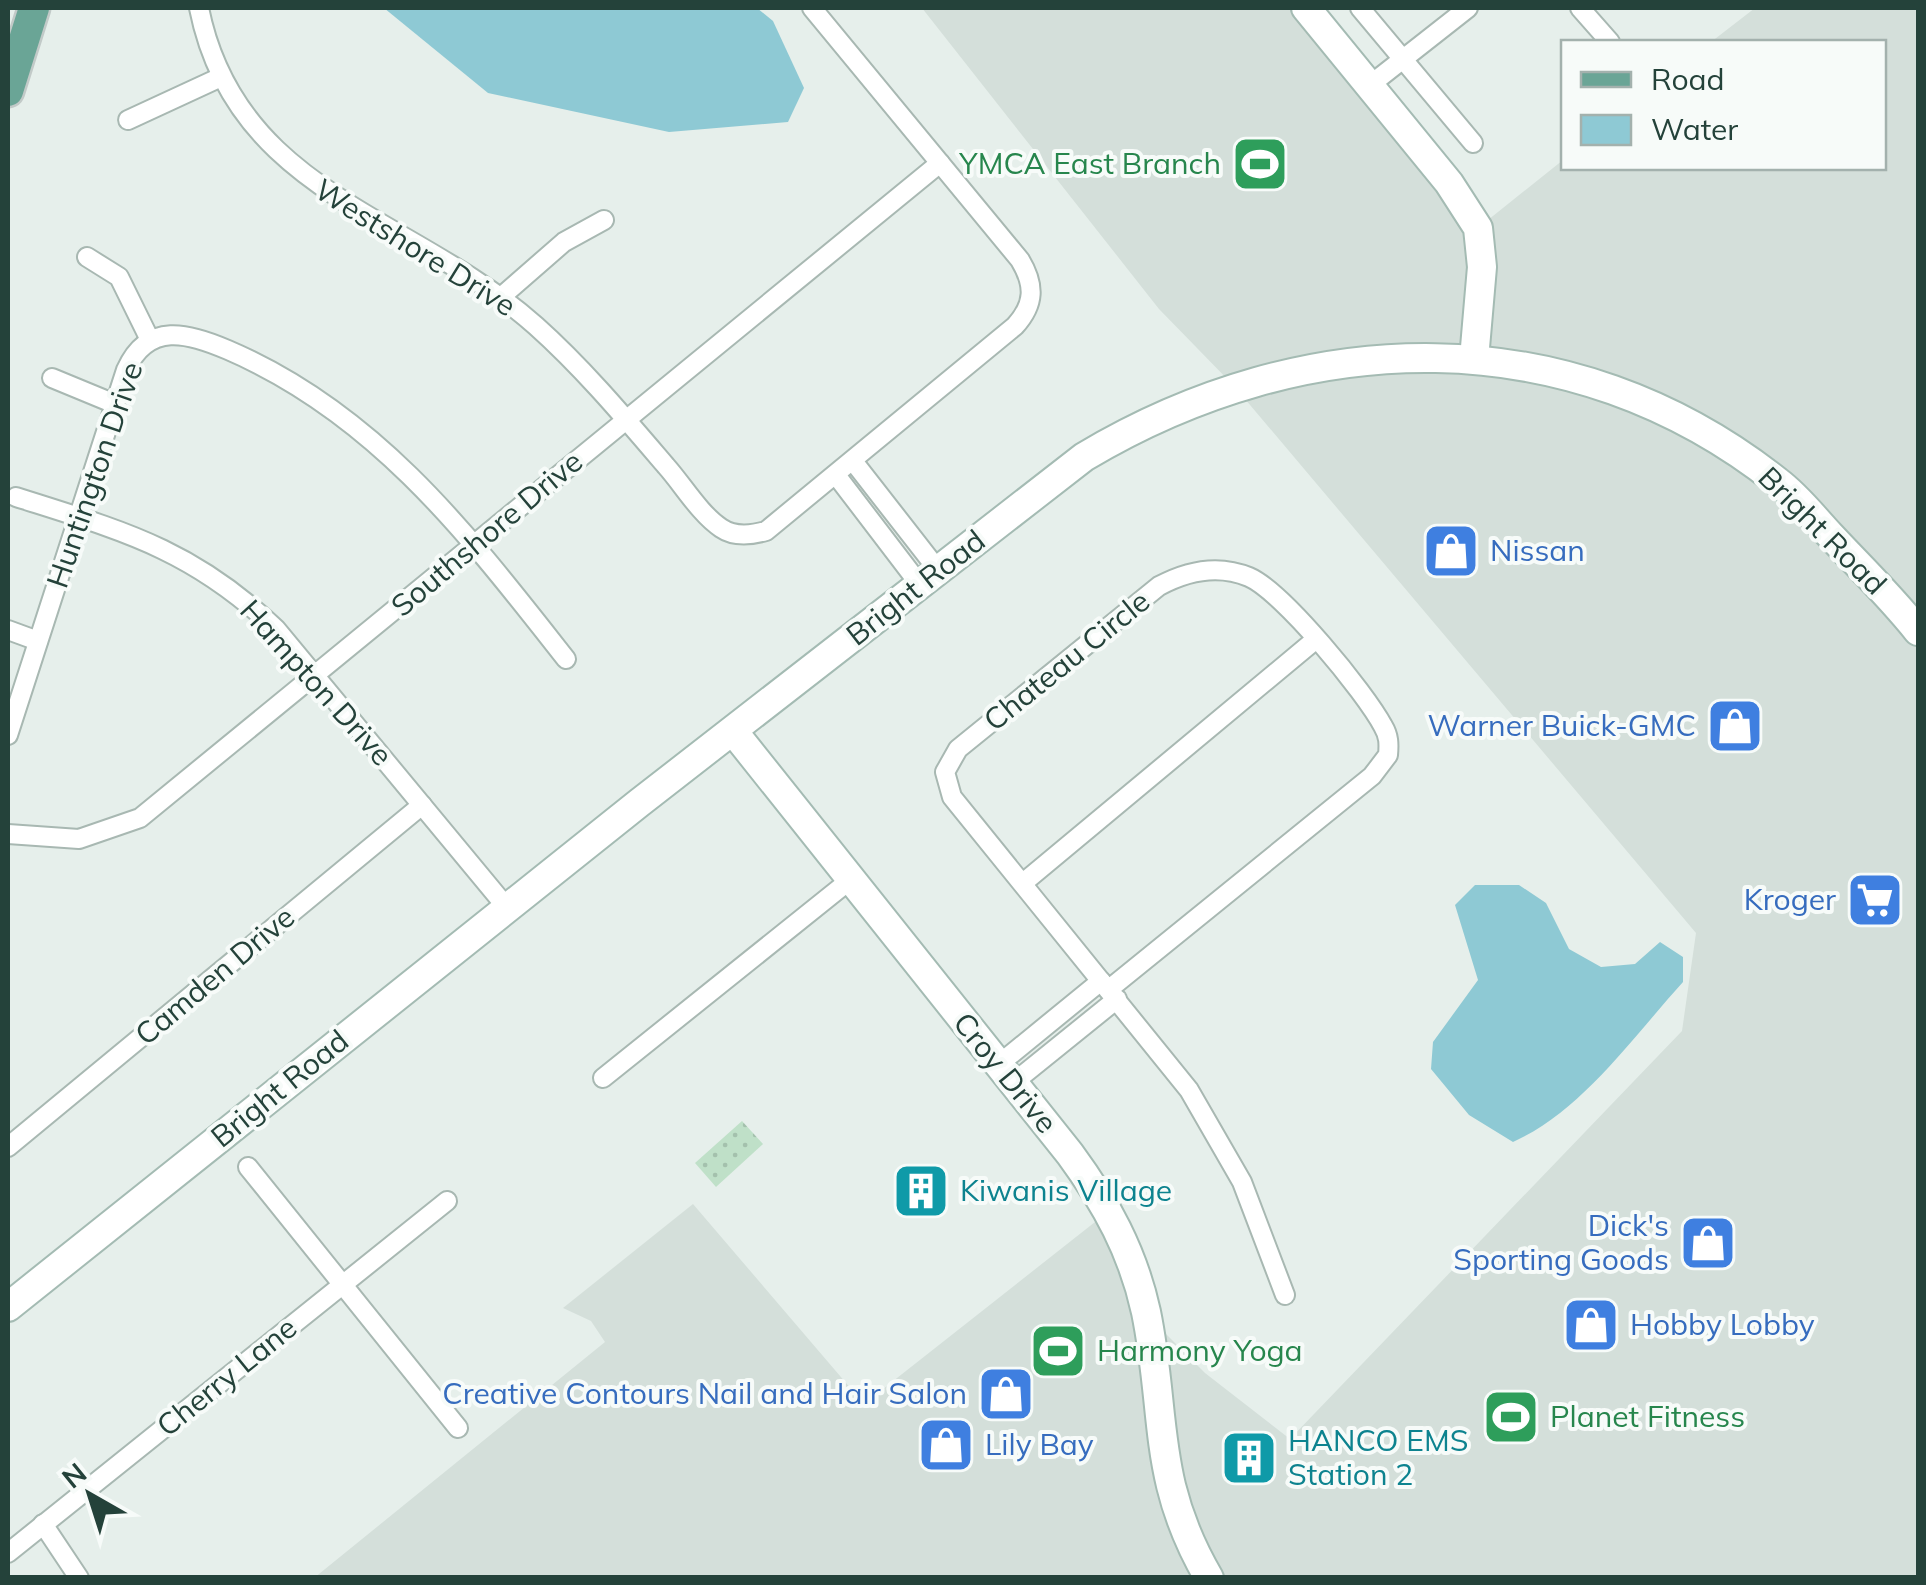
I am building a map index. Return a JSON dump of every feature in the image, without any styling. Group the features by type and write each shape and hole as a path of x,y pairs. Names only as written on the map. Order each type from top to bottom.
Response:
{"main road":[{"path":"8,90 34,8"},
{"path":"1306,8 1449,183 1478,228 1482,267 1474,359"},
{"name":"Bright Road","path":"8,1307 733,731 1084,458 1195,401 1274,374 1356,360 1474,359 1601,386 1714,438 1782,485 1918,630"},
{"name":"Croy Drive","path":"733,731 1094,1187 1132,1261 1151,1341 1163,1463 1178,1514 1209,1578"}],"street":[{"name":"Westshore Drive","path":"198,8 220,77 255,131 292,168 501,297 538,328 625,418 720,527 733,533 766,532 1015,326 1032,302 1032,287 1020,260 940,163"},
{"path":"812,8 940,163"},
{"path":"1360,8 1473,143"},
{"path":"1370,85 1468,8"},
{"path":"1580,8 1608,40"},
{"path":"128,120 220,77"},
{"name":"Southshore Drive","path":"8,834 79,839 128,824 316,676 625,418 940,163"},
{"path":"501,297 564,242 604,220"},
{"path":"87,256 119,277 150,340"},
{"name":"Huntington Drive","path":"8,734 131,358 150,340 172,333 197,337 246,358 316,398 410,472 474,544 566,659"},
{"path":"52,378 115,404"},
{"path":"853,461 929,578"},
{"path":"836,474 929,578"},
{"name":"Hampton Drive","path":"16,497 140,536 212,576 276,629 508,910"},
{"name":"Chateau Circle","path":"1109,990 1382,767 1390,742 1386,729 1284,602 1250,578 1211,570 1184,574 1138,602 958,749 945,772 946,786 1023,882 1109,990 1189,1090 1224,1146 1284,1295"},
{"path":"8,630 38,641"},
{"path":"1023,882 1315,640"},
{"name":"Camden Drive","path":"8,1147 422,804"},
{"path":"602,1078 850,880"},
{"path":"1005,1074 1109,990"},
{"path":"248,1168 458,1428"},
{"name":"Cherry Lane","path":"8,1553 447,1201"},
{"path":"43,1524 78,1578"}],"shaded area":[{"path":"922,8 1306,8 1478,228 1561,162 1561,170 1886,170 1886,40 1714,40 1755,8 1918,8 1918,1577 314,1578 605,1342 591,1321 563,1308 693,1204 864,1404 1109,1211 1146,1314 1205,1373 1290,1439 1682,1031 1696,933 1234,386 1159,309"}],"green space":[{"path":"742,1121 763,1144 716,1187 695,1163"}],"water":[{"path":"384,8 757,8 773,21 804,88 788,122 669,132 488,93"},
{"path":"1475,885 1519,885 1546,903 1569,949 1601,967 1635,964 1660,942 1683,957 1683,982 1605,1071 1562,1112 1513,1142 1469,1115 1431,1069 1433,1042 1478,980 1455,905"}],"place":[{"name":"YMCA East Branch","path":"1260,164"},
{"name":"Nissan","path":"1451,551"},
{"name":"Warner Buick-GMC","path":"1735,726"},
{"name":"Kroger","path":"1875,900"},
{"name":"Kiwanis Village","path":"921,1191"},
{"name":"Dick's Sporting Goods","path":"1708,1243"},
{"name":"Hobby Lobby","path":"1591,1325"},
{"name":"Harmony Yoga","path":"1058,1351"},
{"name":"Creative Contours Nail and Hair Salon","path":"1006,1394"},
{"name":"Planet Fitness","path":"1511,1417"},
{"name":"Lily Bay","path":"946,1445"},
{"name":"HANCO EMS Station 2","path":"1249,1458"}]}
